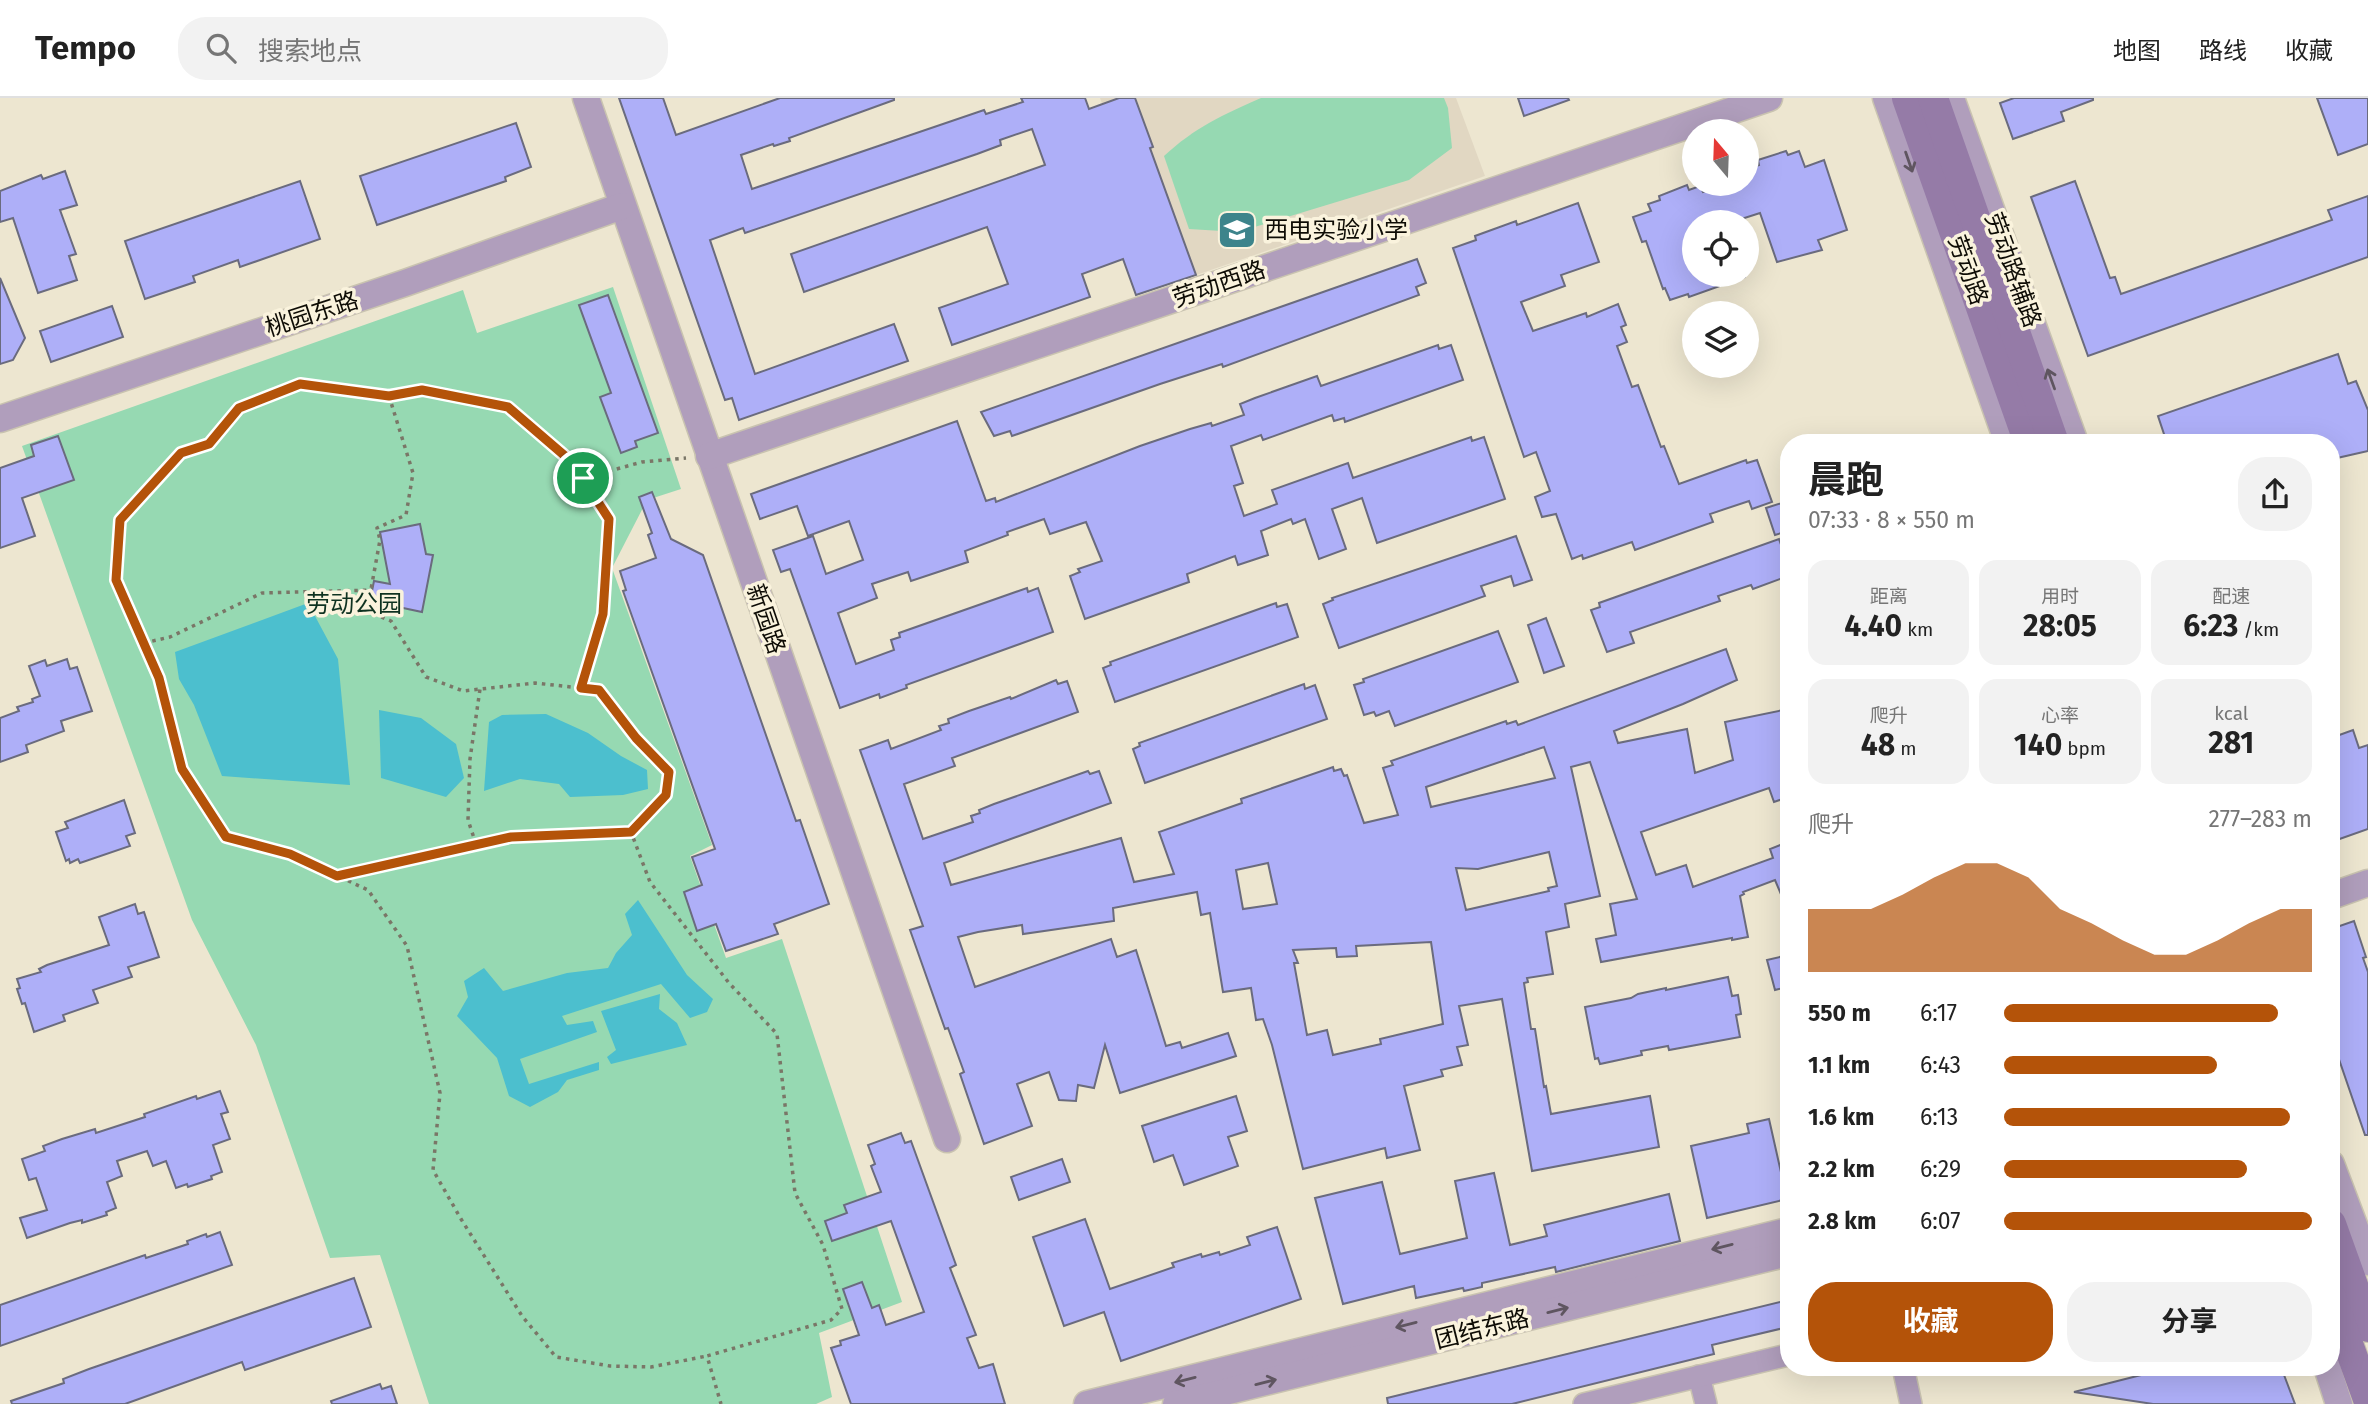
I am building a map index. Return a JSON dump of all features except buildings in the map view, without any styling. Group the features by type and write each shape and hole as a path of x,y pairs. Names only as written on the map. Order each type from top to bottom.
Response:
{"main road":[{"name":"劳动路","path":"1907,98 2026,434"},
{"name":"劳动路","path":"1933,98 2051,434"},
{"path":"2340,1249 2368,1327"},
{"path":"2340,1322 2368,1399"}],"street":[{"name":"新园路","path":"586,98 947,1139"},
{"name":"劳动西路","path":"709,456 1769,98"},
{"path":"1886,98 2005,434"},
{"name":"劳动路辅路","path":"1951,98 2072,434"},
{"name":"桃园东路","path":"0,419 405,283 622,206"},
{"path":"2340,893 2368,883"},
{"path":"2340,1188 2368,1262"},
{"path":"1087,1404 1780,1233"},
{"name":"团结东路","path":"1176,1404 1780,1255"},
{"path":"1584,1404 1780,1357"},
{"path":"1699,1376 1706,1404"},
{"path":"1905,1376 1912,1404"},
{"path":"2330,1376 2339,1404"}],"path":[{"path":"581,688 603,614 609,519 572,462 508,407 422,390 389,396 300,384 239,408 209,444 181,453 120,520 116,580 159,678 182,769 226,837 290,854 368,890 407,946 440,1093 433,1170 461,1219 522,1315 556,1357 610,1366 651,1367 707,1356 831,1320 842,1309 823,1245 795,1194 777,1034 729,983 650,883 631,832"},
{"path":"337,876 511,837 631,832 666,795 669,772 636,738 599,690 535,683 463,691 426,677 391,621 367,611 380,540 377,528 406,515 413,473 389,396"},
{"path":"583,478 642,462 709,456"},
{"path":"144,643 170,637 262,593 372,590"},
{"path":"476,844 468,820 468,807 470,759 480,689"},
{"path":"707,1356 721,1404"}],"shaded area":[{"name":"西电实验小学","path":"1100,98 1456,98 1485,176 1167,285"}],"green space":[{"path":"1261,98 1444,98 1448,108 1452,148 1409,180 1238,232 1189,229 1164,156 1210,123"},
{"name":"劳动公园","path":"613,287 681,489 647,500 612,568 712,845 690,856 726,958 782,939 902,1302 819,1333 832,1397 816,1404 429,1404 380,1255 330,1258 256,1045 192,920 22,446 463,290 477,333"}],"water":[{"path":"308,603 338,659 350,785 222,776 194,705 179,679 175,652"},
{"path":"379,710 421,718 456,744 464,778 446,797 381,778"},
{"path":"546,714 588,733 647,770 648,789 623,795 570,797 559,784 520,779 484,791 489,722 502,715"},
{"path":"638,900 687,975 713,999 707,1012 690,1018 661,984 562,1016 567,1025 593,1021 597,1032 520,1059 529,1084 599,1062 599,1070 567,1080 558,1092 530,1107 509,1096 497,1058 457,1016 468,997 464,981 484,968 503,991 567,973 608,968 616,953 632,935 625,914"},
{"path":"660,994 659,1009 677,1023 687,1045 611,1064 607,1057 616,1050 601,1011"}],"place":[{"name":"西电实验小学","path":"1237,230"}],"route":[{"path":"300,384 389,396 422,390 508,407 572,462 583,478 609,519 603,614 581,688 599,690 636,738 669,772 666,795 631,832 511,837 337,876 290,854 226,837 182,769 159,678 116,580 120,520 181,453 209,444 239,408 300,384"}]}
